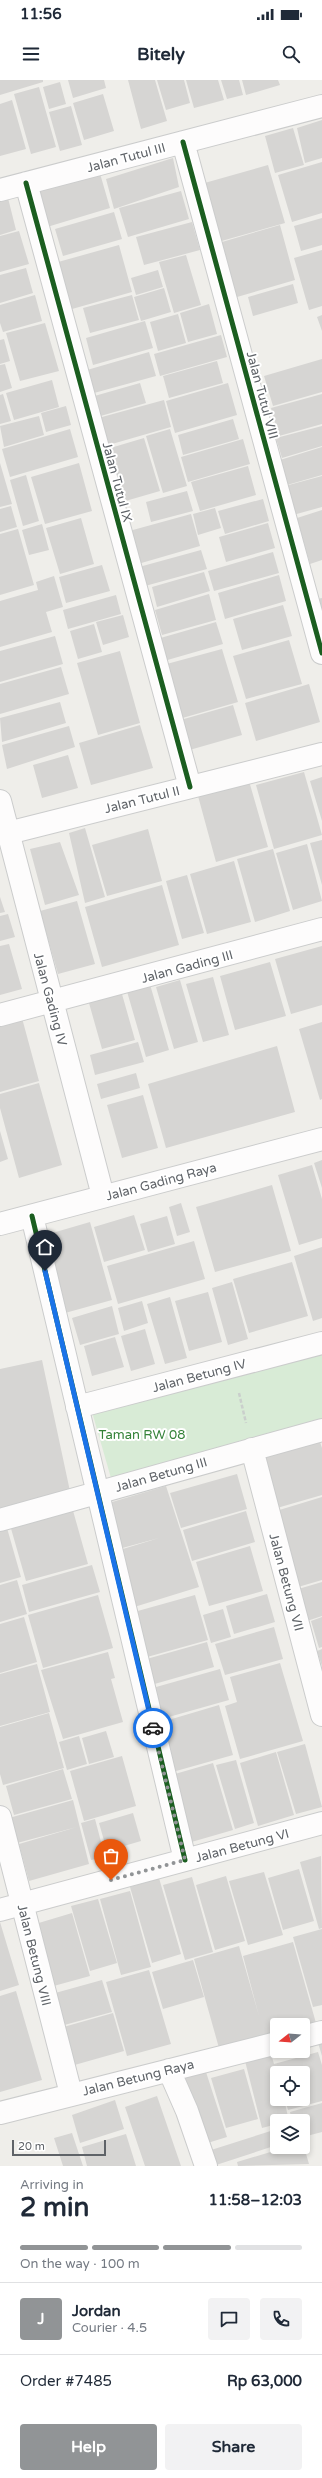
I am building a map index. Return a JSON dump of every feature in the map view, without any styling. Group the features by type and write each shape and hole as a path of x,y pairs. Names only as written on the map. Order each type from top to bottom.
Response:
{"street":[{"name":"Jalan Tutul III","path":"0,190 322,106"},
{"name":"Jalan Tutul VIII","path":"183,142 322,653"},
{"name":"Jalan Tutul IX","path":"26,183 190,787"},
{"name":"Jalan Tutul II","path":"8,833 322,754"},
{"name":"Jalan Gading IV","path":"0,801 104,1196"},
{"name":"Jalan Gading III","path":"0,1015 322,930"},
{"name":"Jalan Gading Raya","path":"0,1224 322,1139"},
{"path":"32,1216 96,1492 185,1860"},
{"name":"Jalan Betung IV","path":"77,1407 322,1343"},
{"name":"Jalan Betung III","path":"0,1520 322,1430"},
{"name":"Jalan Betung VII","path":"252,1449 322,1715"},
{"name":"Jalan Betung VIII","path":"0,1817 71,2094"},
{"name":"Jalan Betung VI","path":"0,1910 322,1823"},
{"path":"310,2035 322,2032"},
{"name":"Jalan Betung Raya","path":"0,2112 270,2045"},
{"path":"169,2070 187,2111 206,2166"}],"path":[{"path":"233,1366 252,1449"}],"green space":[{"name":"Taman RW 08","path":"322,1346 322,1426 113,1485 90,1405"}],"building":[{"path":"0,80 43,80 43,82 0,95"},
{"path":"68,80 104,80 106,88 73,98"},
{"path":"128,80 155,80 167,121 141,129"},
{"path":"157,80 184,80 190,103 166,110"},
{"path":"186,80 218,80 224,100 194,108"},
{"path":"221,80 239,80 243,95 227,99"},
{"path":"242,80 278,80 280,85 246,95"},
{"path":"60,82 66,104 49,109 43,87"},
{"path":"39,87 56,147 31,154 14,94"},
{"path":"103,94 114,131 84,140 73,103"},
{"path":"12,100 26,149 0,156 0,104"},
{"path":"71,106 82,145 60,151 49,112"},
{"path":"322,120 322,158 305,163 297,128"},
{"path":"293,128 304,165 275,173 265,136"},
{"path":"173,158 179,187 114,209 106,179"},
{"path":"322,162 322,213 292,222 278,175"},
{"path":"268,165 285,223 218,242 201,184"},
{"path":"99,170 110,208 47,227 37,189"},
{"path":"181,191 189,219 128,237 119,208"},
{"path":"8,198 16,230 0,235 0,200"},
{"path":"114,212 122,239 63,256 55,229"},
{"path":"322,218 322,245 301,251 294,226"},
{"path":"192,222 200,250 144,265 136,237"},
{"path":"280,225 295,280 237,297 222,242"},
{"path":"19,231 29,264 0,272 0,236"},
{"path":"119,245 132,292 65,311 51,264"},
{"path":"322,250 322,306 309,310 294,258"},
{"path":"186,255 201,305 174,313 159,262"},
{"path":"26,268 33,293 0,303 0,275"},
{"path":"158,270 163,287 136,295 131,278"},
{"path":"293,284 298,303 253,316 248,297"},
{"path":"164,288 171,312 141,321 134,297"},
{"path":"35,295 42,321 3,332 0,323 0,305"},
{"path":"132,295 139,320 90,333 83,308"},
{"path":"209,304 217,334 188,342 180,313"},
{"path":"178,314 186,343 158,351 150,322"},
{"path":"322,315 322,331 317,317"},
{"path":"145,321 153,348 93,365 86,338"},
{"path":"45,323 59,371 20,381 6,333"},
{"path":"221,335 227,357 160,376 154,354"},
{"path":"4,339 10,361 0,364 0,340"},
{"path":"149,352 156,376 94,393 87,370"},
{"path":"322,359 322,392 273,406 264,376"},
{"path":"217,361 223,383 169,398 163,376"},
{"path":"5,364 12,388 0,392 0,365"},
{"path":"52,380 59,407 14,420 6,393"},
{"path":"140,383 146,403 97,417 91,397"},
{"path":"228,383 237,415 175,433 166,401"},
{"path":"3,394 11,421 0,424 0,395"},
{"path":"322,394 322,424 279,436 271,408"},
{"path":"164,400 171,427 98,448 91,420"},
{"path":"66,406 71,425 46,432 41,413"},
{"path":"39,416 44,435 4,447 0,426"},
{"path":"233,419 239,439 183,455 178,435"},
{"path":"322,426 322,446 282,458 276,438"},
{"path":"70,429 78,457 10,477 2,449"},
{"path":"170,429 187,486 163,493 146,436"},
{"path":"144,438 160,491 122,502 107,449"},
{"path":"243,439 250,464 188,482 181,457"},
{"path":"322,447 322,475 287,485 280,460"},
{"path":"0,463 12,504 0,507"},
{"path":"79,463 92,511 45,524 31,477"},
{"path":"248,466 256,495 200,511 191,482"},
{"path":"26,475 39,521 23,526 10,480"},
{"path":"322,476 322,507 293,515 285,486"},
{"path":"187,491 193,511 151,522 146,502"},
{"path":"263,499 269,521 225,534 218,511"},
{"path":"11,506 17,527 0,532 0,509"},
{"path":"215,508 221,528 198,535 193,514"},
{"path":"322,510 322,560 310,564 297,518"},
{"path":"191,514 200,546 131,566 122,533"},
{"path":"81,518 94,564 60,574 46,528"},
{"path":"268,523 275,548 226,562 219,537"},
{"path":"42,524 49,550 29,555 22,530"},
{"path":"18,529 34,585 0,595 0,534"},
{"path":"201,550 207,569 145,586 139,567"},
{"path":"273,552 279,573 214,591 208,571"},
{"path":"102,565 110,591 66,603 59,577"},
{"path":"204,572 210,591 157,607 152,587"},
{"path":"279,575 286,601 225,619 218,593"},
{"path":"54,576 63,607 46,612 52,632 0,647 0,601 38,590 36,582"},
{"path":"209,594 216,620 162,635 155,610"},
{"path":"116,595 121,614 68,629 63,610"},
{"path":"322,598 322,617 317,599"},
{"path":"283,605 292,636 242,650 233,619"},
{"path":"123,615 129,637 103,645 96,622"},
{"path":"216,622 223,644 164,661 157,639"},
{"path":"94,624 102,652 78,659 70,631"},
{"path":"55,636 63,664 0,682 0,651"},
{"path":"289,640 302,684 246,699 233,656"},
{"path":"222,649 238,702 179,719 163,665"},
{"path":"120,651 140,723 98,735 77,663"},
{"path":"61,667 69,694 0,714 0,684"},
{"path":"309,684 320,722 256,741 245,703"},
{"path":"60,702 66,723 2,742 0,718"},
{"path":"233,705 242,735 186,751 177,721"},
{"path":"140,725 153,768 91,785 79,743"},
{"path":"69,726 75,747 7,769 2,745"},
{"path":"68,755 78,788 42,798 33,765"},
{"path":"304,772 322,835 274,849 256,785"},
{"path":"322,777 322,821 310,781"},
{"path":"249,781 268,847 216,862 198,796"},
{"path":"85,828 105,897 85,903 69,833"},
{"path":"148,829 162,881 107,896 92,845"},
{"path":"322,840 322,885 310,843"},
{"path":"60,842 79,895 45,905 30,849"},
{"path":"307,844 322,901 293,910 276,853"},
{"path":"273,849 290,911 255,922 237,859"},
{"path":"234,861 251,922 207,934 190,874"},
{"path":"187,875 204,933 182,939 166,881"},
{"path":"162,885 179,945 102,967 85,907"},
{"path":"0,897 5,912 0,913"},
{"path":"77,901 95,964 58,974 40,911"},
{"path":"8,914 15,937 0,941 0,916"},
{"path":"9,944 22,989 0,995 0,946"},
{"path":"322,946 322,1005 291,1014 275,959"},
{"path":"270,962 286,1016 235,1030 220,976"},
{"path":"213,977 229,1035 203,1042 186,984"},
{"path":"180,980 198,1042 174,1049 156,987"},
{"path":"149,981 169,1050 146,1057 126,988"},
{"path":"120,987 135,1040 102,1049 87,996"},
{"path":"22,1018 39,1081 0,1092 0,1025"},
{"path":"322,1022 322,1099 320,1100 299,1029"},
{"path":"138,1042 144,1062 95,1075 90,1055"},
{"path":"277,1046 295,1112 166,1148 148,1084"},
{"path":"136,1073 140,1088 101,1099 97,1084"},
{"path":"39,1083 62,1165 19,1178 0,1108 0,1094"},
{"path":"143,1095 158,1148 122,1158 107,1105"},
{"path":"0,1131 8,1159 0,1162"},
{"path":"322,1160 322,1188 314,1163"},
{"path":"312,1165 322,1199 322,1238 299,1245 278,1175"},
{"path":"272,1185 291,1251 215,1272 196,1207"},
{"path":"181,1203 190,1232 177,1236 169,1207"},
{"path":"134,1215 145,1250 104,1262 94,1227"},
{"path":"167,1216 175,1244 148,1252 140,1224"},
{"path":"90,1222 112,1300 65,1313 42,1236"},
{"path":"194,1241 205,1279 118,1304 107,1266"},
{"path":"322,1247 322,1318 313,1321 294,1256"},
{"path":"292,1262 308,1316 249,1333 233,1279"},
{"path":"232,1282 248,1339 228,1345 212,1288"},
{"path":"208,1292 222,1342 189,1351 175,1301"},
{"path":"170,1297 187,1358 165,1364 147,1304"},
{"path":"142,1301 148,1323 124,1331 118,1308"},
{"path":"112,1306 119,1334 80,1345 72,1318"},
{"path":"145,1329 155,1364 131,1371 121,1336"},
{"path":"115,1337 124,1367 92,1376 84,1346"},
{"path":"42,1360 71,1496 0,1511 0,1369"},
{"path":"318,1436 322,1448 322,1495 277,1508 261,1452"},
{"path":"237,1474 247,1509 181,1528 170,1493"},
{"path":"166,1486 199,1587 131,1608 113,1552 159,1538 115,1550 102,1505"},
{"path":"322,1497 322,1580 298,1587 276,1511"},
{"path":"72,1507 88,1564 26,1581 10,1525"},
{"path":"246,1511 255,1542 192,1561 183,1530"},
{"path":"5,1521 21,1577 0,1583 0,1522"},
{"path":"250,1546 263,1591 209,1606 196,1562"},
{"path":"92,1565 100,1592 29,1612 22,1585"},
{"path":"17,1580 27,1614 0,1622 0,1585"},
{"path":"322,1582 322,1616 304,1622 295,1590"},
{"path":"267,1594 275,1622 234,1634 226,1606"},
{"path":"98,1595 113,1648 43,1668 28,1615"},
{"path":"195,1595 208,1640 140,1659 127,1614"},
{"path":"223,1609 231,1637 211,1643 203,1615"},
{"path":"24,1617 37,1662 0,1673 0,1624"},
{"path":"322,1617 322,1647 319,1648 311,1621"},
{"path":"274,1627 283,1659 225,1675 215,1644"},
{"path":"207,1642 214,1667 151,1685 143,1660"},
{"path":"322,1649 322,1666 317,1651"},
{"path":"108,1652 115,1678 111,1679 123,1722 63,1739 41,1670"},
{"path":"280,1663 303,1741 240,1759 225,1706 237,1702 230,1677"},
{"path":"37,1664 50,1712 0,1726 0,1674"},
{"path":"220,1669 229,1700 158,1720 149,1689"},
{"path":"219,1705 233,1755 169,1773 155,1724"},
{"path":"49,1713 64,1768 3,1785 0,1774 0,1727"},
{"path":"106,1731 114,1757 89,1764 82,1738"},
{"path":"79,1736 87,1764 67,1770 59,1742"},
{"path":"305,1744 322,1807 296,1814 277,1752"},
{"path":"276,1752 294,1815 258,1826 240,1763"},
{"path":"122,1756 136,1806 84,1821 70,1771"},
{"path":"236,1760 254,1823 235,1829 216,1765"},
{"path":"213,1763 233,1830 188,1843 168,1776"},
{"path":"63,1769 72,1799 14,1815 6,1786"},
{"path":"73,1800 89,1864 29,1881 19,1844 77,1827 17,1843 9,1818"},
{"path":"133,1813 141,1841 107,1851 99,1823"},
{"path":"95,1819 105,1857 91,1860 81,1823"},
{"path":"321,1856 322,1928 319,1929 300,1862"},
{"path":"299,1869 314,1921 283,1930 268,1878"},
{"path":"264,1872 283,1935 248,1945 229,1881"},
{"path":"226,1876 245,1941 215,1950 196,1885"},
{"path":"192,1877 213,1952 185,1960 163,1885"},
{"path":"159,1878 181,1954 152,1963 130,1887"},
{"path":"130,1891 151,1967 121,1975 100,1899"},
{"path":"98,1899 117,1963 90,1971 71,1906"},
{"path":"72,1913 90,1976 50,1987 32,1925"},
{"path":"0,1922 19,1985 0,1991"},
{"path":"322,1929 322,2005 313,2007 293,1937"},
{"path":"293,1942 316,2023 310,2024 310,2018 270,2018 270,2036 219,2048 194,1959 239,1946 259,2016 243,1956"},
{"path":"193,1960 204,1997 163,2009 152,1972"},
{"path":"149,1970 171,2044 127,2056 106,1982"},
{"path":"102,1980 112,2012 57,2027 48,1995"},
{"path":"16,1991 42,2080 0,2092 0,1996"},
{"path":"113,2013 124,2051 71,2066 60,2028"},
{"path":"322,2035 322,2056 316,2036"},
{"path":"270,2050 270,2058 272,2058 274,2064 296,2058 310,2058 310,2054 318,2052 322,2065 322,2101 310,2104 310,2066 270,2066 270,2106 286,2106 287,2114 270,2114 270,2126 262,2128 244,2057"},
{"path":"244,2069 258,2119 226,2128 211,2078"},
{"path":"206,2072 227,2137 201,2145 180,2079"},
{"path":"157,2096 181,2166 145,2166 125,2107"},
{"path":"115,2100 124,2129 80,2143 72,2115"},
{"path":"322,2103 322,2132 310,2135 310,2114 290,2114 290,2112"},
{"path":"287,2106 303,2106 288,2110"},
{"path":"270,2131 270,2147 213,2166 208,2151"},
{"path":"72,2133 83,2166 63,2166 54,2138"},
{"path":"126,2134 136,2166 87,2166 82,2147"},
{"path":"270,2152 270,2154 306,2154 309,2164 238,2166 237,2162"}],"cycle path":[{"path":"183,142 322,653"},
{"path":"26,183 190,787"},
{"path":"32,1216 185,1860"}],"way so far":[{"path":"111,1880 185,1860 153,1728"}],"route":[{"path":"45,1271 153,1728"}]}
